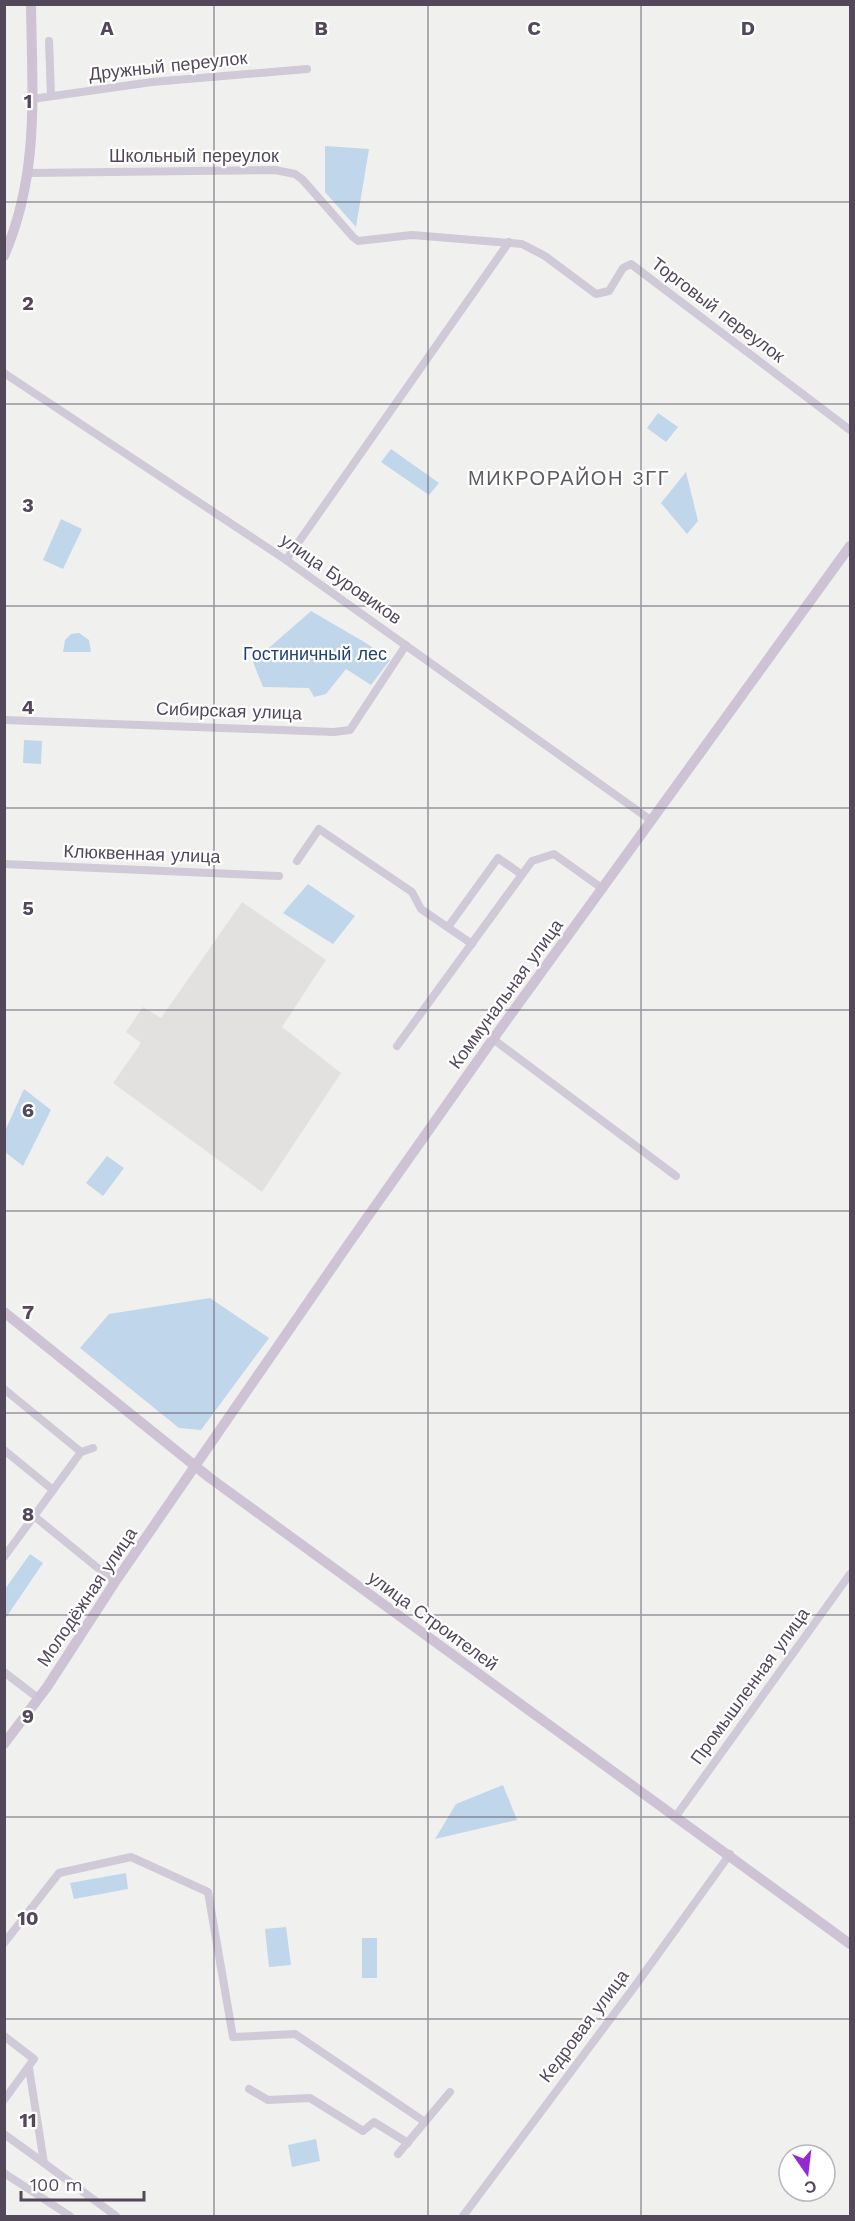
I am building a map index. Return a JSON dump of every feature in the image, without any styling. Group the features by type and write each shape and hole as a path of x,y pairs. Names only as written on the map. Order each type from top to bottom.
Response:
{"main road":[{"path":"4,256 21,211 28,173 32,99 31,4"},
{"name":"Коммунальная улица","path":"195,1467 493,1039 850,546"},
{"name":"улица Строителей","path":"4,1312 195,1467 730,1854 850,1944"},
{"name":"Молодёжная улица","path":"4,1744 38,1698 195,1467"}],"street":[{"path":"49,41 51,96"},
{"name":"Дружный переулок","path":"32,99 152,82 307,69"},
{"name":"Школьный переулок","path":"28,173 275,170 295,174 302,179 358,241 412,235 509,242"},
{"path":"286,560 509,242"},
{"name":"Торговый переулок","path":"509,242 534,249 596,294 609,291 622,268 631,264 850,430"},
{"name":"улица Буровиков","path":"4,373 286,560 652,821"},
{"name":"Сибирская улица","path":"5,721 350,730 406,645"},
{"path":"297,861 319,829 412,892 422,909 472,944"},
{"path":"397,1046 532,861 554,854 603,889"},
{"path":"448,927 498,858 522,874"},
{"name":"Клюквенная улица","path":"4,864 279,876"},
{"path":"493,1039 676,1176"},
{"path":"4,1389 81,1452"},
{"path":"4,1557 81,1452 93,1448"},
{"path":"4,1450 53,1490"},
{"path":"34,1516 115,1582"},
{"name":"Промышленная улица","path":"675,1816 850,1574"},
{"path":"4,1672 38,1698"},
{"name":"Кедровая улица","path":"463,2217 730,1854"},
{"path":"4,1943 59,1873 131,1857 208,1892 233,2037 295,2034 425,2122"},
{"path":"4,2036 34,2059 4,2100"},
{"path":"29,2068 44,2163"},
{"path":"249,2089 268,2100 310,2097 363,2131 374,2122 408,2143"},
{"path":"398,2154 450,2092"},
{"path":"4,2134 116,2217"},
{"path":"4,2173 70,2217"}],"shaded area":[{"path":"242,902 326,960 282,1027 341,1073 262,1192 113,1083 141,1043 126,1032 143,1007 161,1018"}],"green space":[{"path":"325,146 369,149 356,227 325,192"},
{"path":"658,413 678,427 666,442 647,428"},
{"path":"391,449 439,483 429,495 381,462"},
{"path":"686,472 698,521 687,534 661,503"},
{"path":"61,519 82,529 63,569 43,560"},
{"name":"Гостиничный лес","path":"311,611 390,660 371,685 346,669 326,694 314,697 309,688 263,687 253,662"},
{"path":"79,633 89,640 91,652 63,652 65,640 71,634"},
{"path":"24,740 42,741 41,764 23,763"},
{"path":"308,884 355,916 333,944 283,913"},
{"path":"24,1089 51,1110 23,1166 5,1152 5,1131"},
{"path":"107,1156 124,1168 103,1196 86,1183"},
{"path":"210,1298 269,1338 201,1430 179,1428 80,1348 109,1314"},
{"path":"30,1554 43,1563 5,1619 5,1589"},
{"path":"503,1785 517,1820 435,1839 456,1804"},
{"path":"126,1873 128,1889 74,1899 70,1883"},
{"path":"286,1927 291,1965 269,1967 265,1929"},
{"path":"362,1938 377,1938 377,1978 362,1978"},
{"path":"316,2139 320,2161 292,2167 288,2145"}],"district":[{"name":"МИКРОРАЙОН 3ГГ","path":"569,478"}]}
